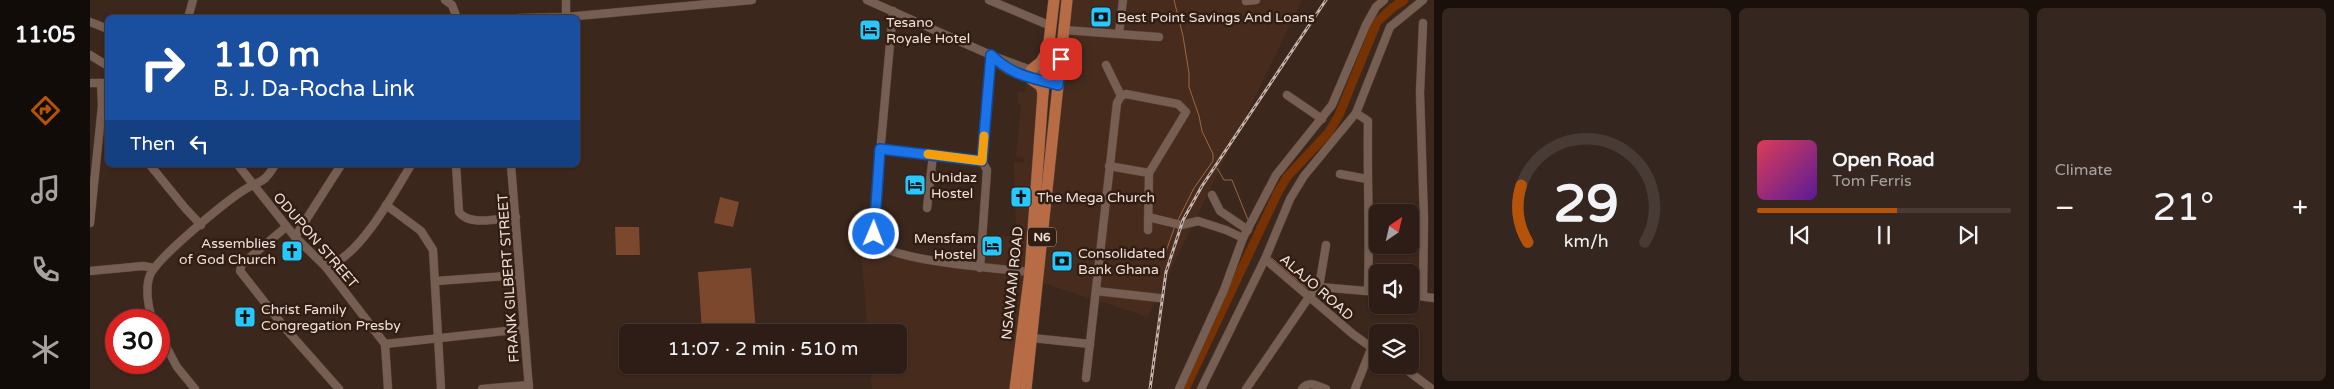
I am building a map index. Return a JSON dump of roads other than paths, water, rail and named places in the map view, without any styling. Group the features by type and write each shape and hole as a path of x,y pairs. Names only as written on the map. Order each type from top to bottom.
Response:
{"highway":[{"name":"NSAWAM ROAD","path":"1016,389 1030,272 1045,83 1054,0"},
{"name":"NSAWAM ROAD","path":"1026,389 1067,0"},
{"path":"1045,83 1041,86 1031,74 1048,50"}],"street":[{"path":"189,15 193,0"},
{"path":"445,0 452,5 456,15"},
{"path":"566,0 566,15"},
{"path":"580,15 657,4 752,0"},
{"path":"868,0 992,56 1004,68 1031,74 1045,83 1058,80"},
{"path":"989,0 1051,26"},
{"path":"1119,33 1123,0"},
{"path":"1246,1 1256,0"},
{"path":"1179,389 1224,290 1243,238 1282,167 1322,119 1336,97 1366,25 1376,7 1384,0"},
{"path":"1201,389 1265,259 1290,199 1304,176 1356,113 1390,27 1423,0"},
{"path":"893,12 874,220 874,234 878,244 890,252 980,268 1030,272"},
{"path":"90,22 105,28"},
{"path":"1423,23 1420,93 1424,219 1423,296"},
{"path":"1064,30 1159,37"},
{"path":"90,55 105,64"},
{"path":"980,268 987,170 982,161 992,56"},
{"path":"1086,378 1109,166 1120,98 1106,65"},
{"path":"90,83 104,83 90,223"},
{"path":"1120,98 1126,94 1161,99 1178,104 1186,112 1149,173 1148,230"},
{"path":"1287,95 1322,119"},
{"path":"1319,287 1368,290 1370,238 1367,179 1368,121 1356,113"},
{"path":"880,149 982,161"},
{"path":"927,208 933,155"},
{"path":"1109,166 1149,173"},
{"path":"152,167 201,225"},
{"name":"ODUPON STREET","path":"240,167 286,227 325,266 385,344"},
{"path":"151,309 148,286 154,268 201,225 244,190 262,183 274,167"},
{"path":"295,237 340,167"},
{"path":"325,266 336,264 348,253 386,205 410,167"},
{"path":"456,167 459,212 463,218 472,220 516,217"},
{"name":"FRANK GILBERT STREET","path":"511,167 529,387"},
{"path":"1340,174 1367,179"},
{"path":"1212,195 1220,211 1248,230"},
{"path":"386,205 417,227 429,240 433,250 441,389"},
{"path":"1148,217 1181,225 1198,221 1243,238"},
{"path":"286,227 242,264 240,271 278,320 339,389"},
{"path":"1246,389 1308,297 1319,287 1326,245"},
{"name":"ALAJO ROAD","path":"1265,259 1308,297 1369,346"},
{"path":"90,271 142,266 154,268"},
{"path":"436,281 519,275"},
{"path":"1096,291 1159,298"},
{"path":"1419,296 1434,298"},
{"path":"388,389 385,344 523,329"},
{"path":"1032,338 1090,344"},
{"path":"170,354 177,367 195,389"},
{"path":"1355,389 1369,360"},
{"path":"1412,374 1432,389"},
{"path":"1302,389 1305,385 1311,384 1326,389"},
{"path":"482,389 529,387"}],"waterway":[{"path":"1174,0 1183,36 1189,73 1189,87 1202,131 1213,154 1213,161 1194,188 1178,220"},
{"path":"1185,389 1278,192 1287,177 1329,132 1339,115 1377,22 1404,0"},
{"path":"1217,168 1224,180 1232,180 1248,220"},
{"path":"1163,260 1175,226"},
{"path":"1257,227 1261,230"},
{"path":"1269,256 1308,289 1317,284"},
{"path":"1323,284 1334,285"}],"railway":[{"path":"1150,389 1166,272 1183,220 1202,186 1326,0"}],"place":[{"name":"Best Point Savings And Loans","path":"1101,17"},
{"name":"Tesano Royale Hotel","path":"870,30"},
{"name":"Unidaz Hostel","path":"915,185"},
{"name":"The Mega Church","path":"1021,197"},
{"name":"Mensfam Hostel","path":"992,246"},
{"name":"Assemblies of God Church","path":"292,251"},
{"name":"Consolidated Bank Ghana","path":"1062,261"},
{"name":"Christ Family Congregation Presby","path":"245,317"}]}
